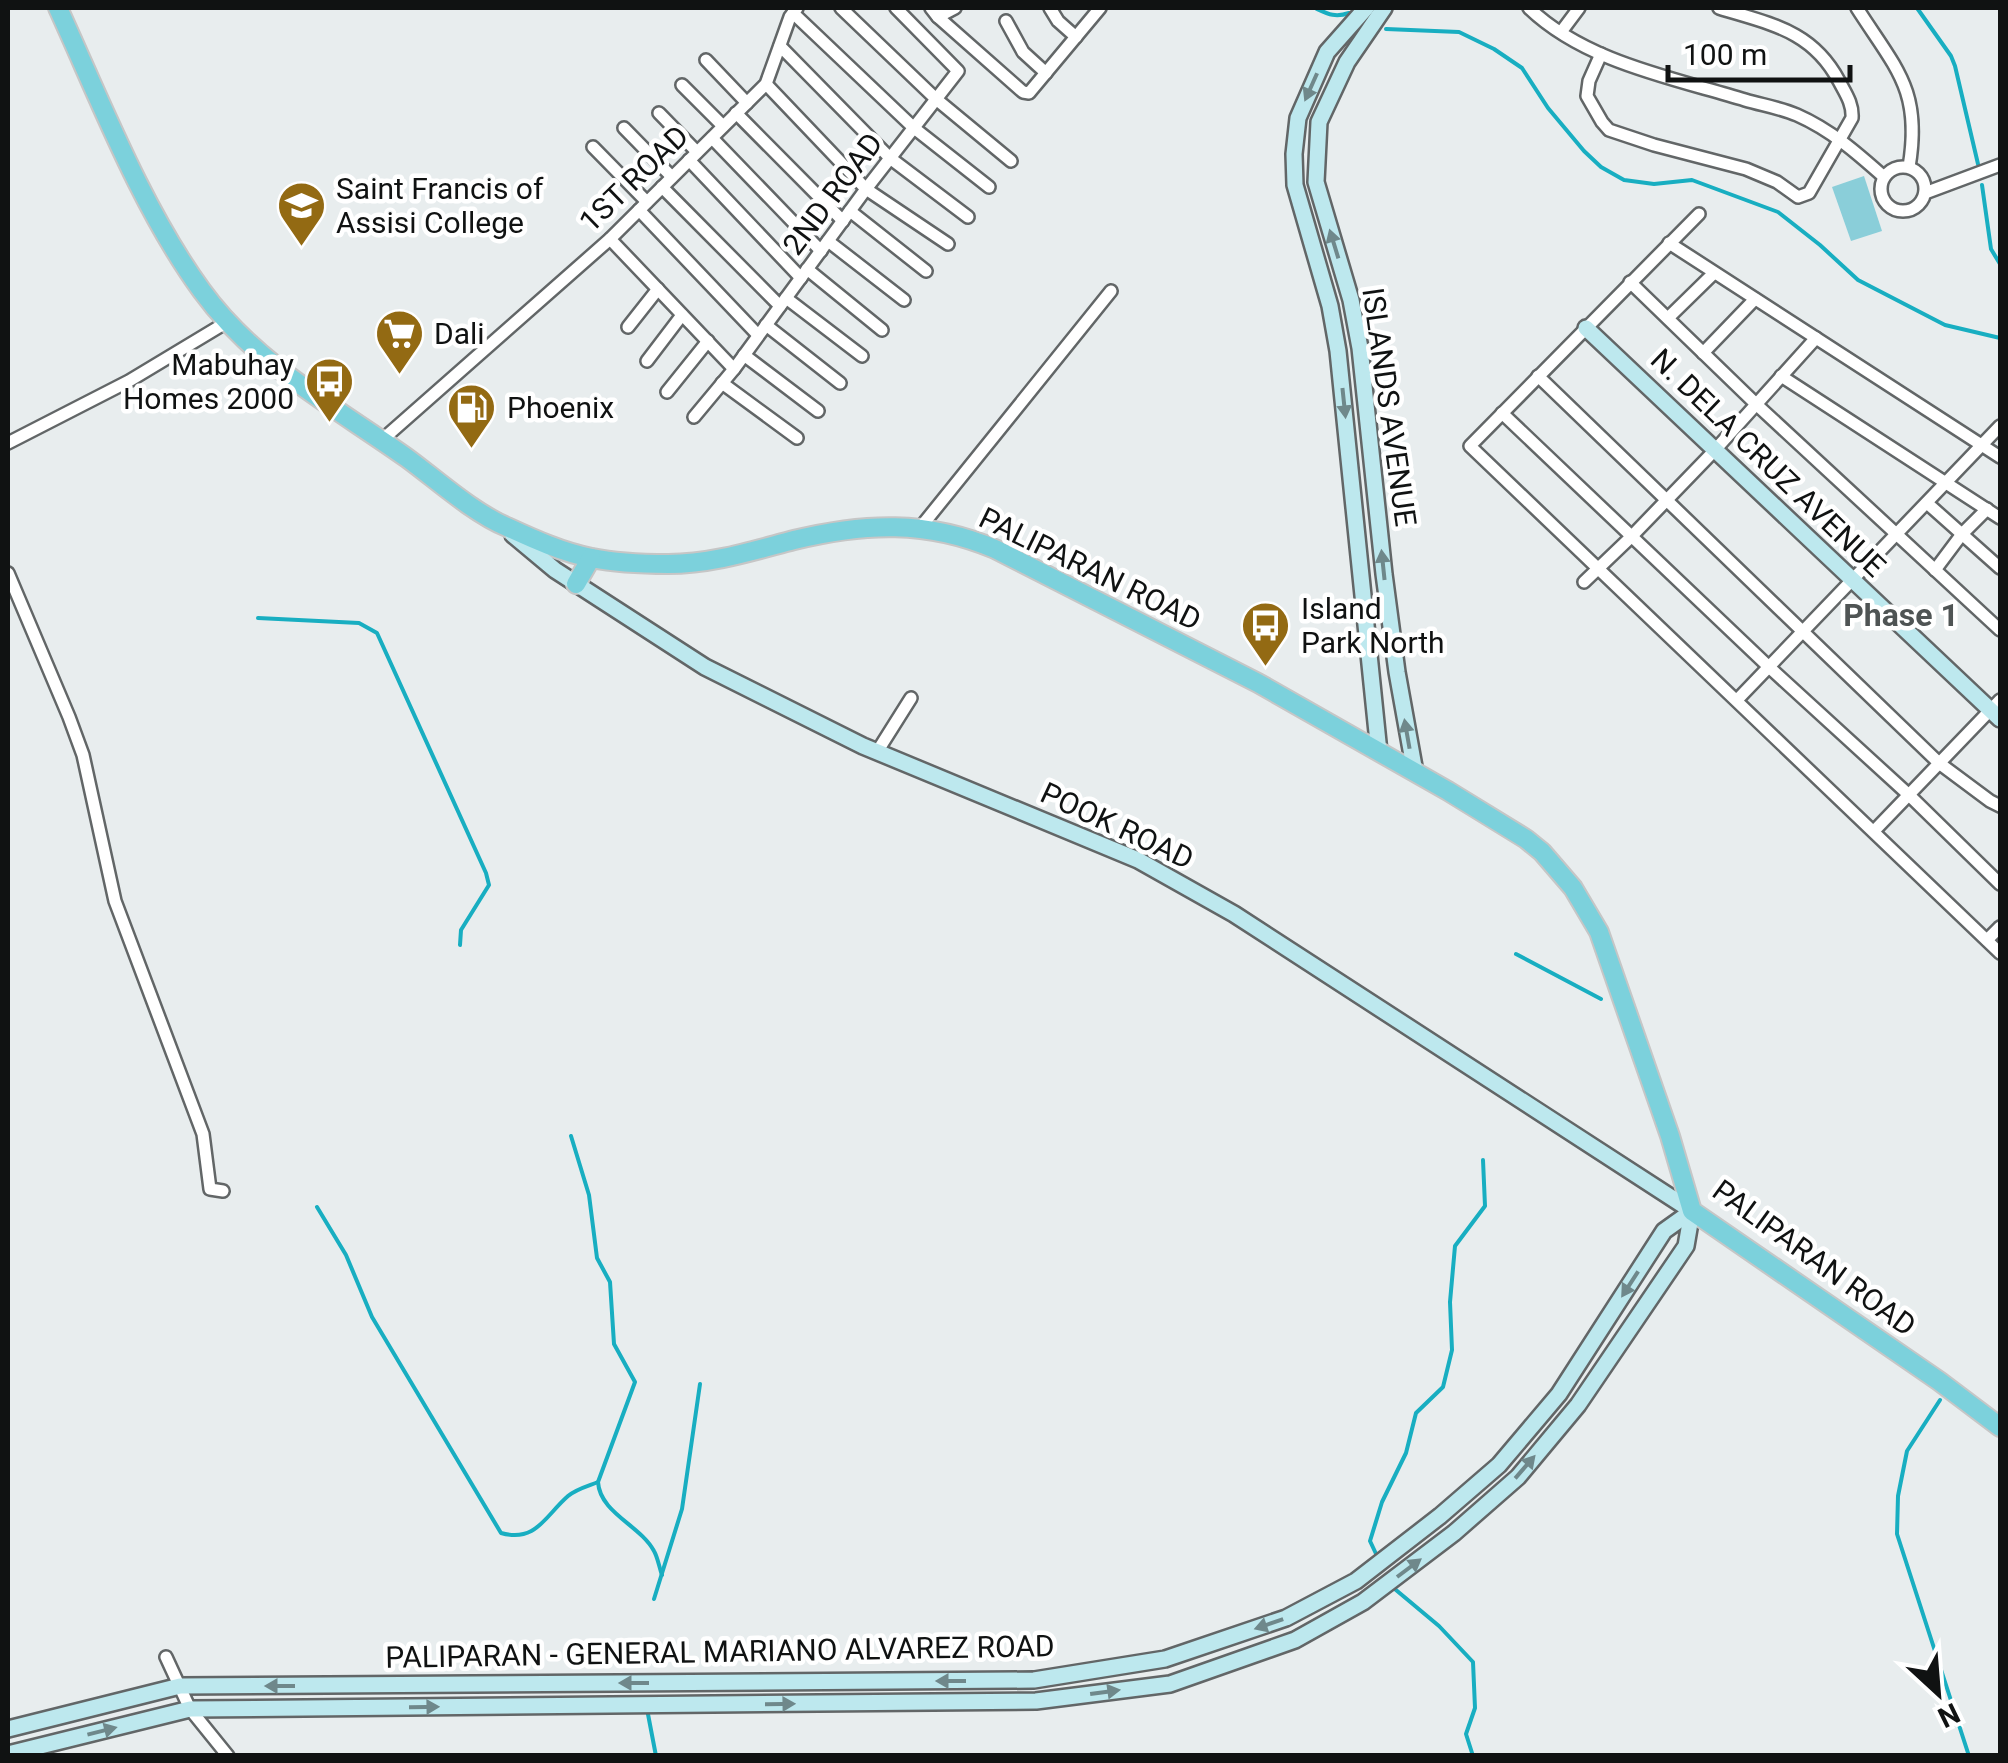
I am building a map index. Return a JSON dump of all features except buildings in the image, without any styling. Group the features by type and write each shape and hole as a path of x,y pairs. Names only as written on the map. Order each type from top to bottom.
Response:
{"main road":[{"name":"PALIPARAN ROAD","path":"58,8 172,245 227,322 283,372 502,526 591,558 657,564 698,563 878,526 920,528 970,539 1258,683 1526,839 1573,888 1599,932 1692,1211 1927,1372 2000,1427"},
{"path":"576,584 591,558"}],"street":[{"path":"840,8 936,99 1011,161"},
{"name":"2ND ROAD","path":"694,417 958,71 896,8"},
{"path":"935,12 955,8"},
{"path":"1050,8 1076,37"},
{"path":"935,12 1023,92 1032,92 1100,8"},
{"name":"ISLANDS AVENUE","path":"1366,8 1327,52 1298,118 1294,170 1295,186 1330,306 1338,352 1380,752"},
{"name":"ISLANDS AVENUE","path":"1384,8 1346,62 1319,122 1316,182 1351,300 1360,348 1384,574 1414,772"},
{"path":"1529,8 1545,23 1601,54 1795,114 1840,138 1884,177"},
{"path":"1562,32 1578,8"},
{"path":"1601,54 1587,96 1609,130 1746,169 1777,182 1798,197 1809,193 1852,118 1852,107 1832,68 1812,44 1718,8"},
{"path":"1857,8 1910,96 1914,140 1909,167"},
{"path":"791,11 914,128 989,187"},
{"name":"1ST ROAD","path":"382,440 610,239 766,84 791,11"},
{"path":"1006,21 1024,52 1046,73"},
{"path":"780,46 890,158 968,217"},
{"path":"706,60 747,103"},
{"path":"766,84 866,189 948,244"},
{"path":"682,85 724,126"},
{"path":"659,114 693,156 804,274 882,330"},
{"path":"736,114 846,216 926,270"},
{"path":"624,128 672,177"},
{"path":"712,138 824,246 904,300"},
{"path":"593,148 762,330 840,383"},
{"path":"1925,192 1924,180 1909,167 1895,168 1884,177 1880,189 1889,206 1904,211 1915,207 1925,192 2000,164"},
{"path":"662,187 783,302 862,356"},
{"path":"1699,214 1470,446 2000,953"},
{"path":"610,239 734,369"},
{"path":"1669,244 2000,458"},
{"path":"1668,318 1714,273"},
{"path":"1630,282 2000,629"},
{"path":"628,328 658,289"},
{"path":"920,528 1110,290"},
{"path":"1703,353 1756,299"},
{"path":"647,360 682,315"},
{"path":"8,444 129,381 227,322"},
{"name":"N. DELA CRUZ AVENUE","path":"1586,328 1851,580 1997,710"},
{"path":"1584,582 1715,450 1816,338"},
{"path":"667,392 708,341"},
{"path":"744,355 818,411"},
{"path":"1538,376 1939,763 2000,806"},
{"path":"1781,376 2000,518"},
{"path":"722,383 797,438"},
{"path":"1502,413 2000,884"},
{"path":"1737,700 2000,426"},
{"path":"1926,503 2000,568"},
{"path":"1935,570 1962,534 1988,509"},
{"name":"POOK ROAD","path":"502,526 555,570 705,667 878,752 1138,860 1234,914 1692,1211"},
{"path":"8,573 83,755 115,901 203,1134 210,1188 223,1191"},
{"path":"878,752 911,698"},
{"path":"1874,831 1997,710"},
{"path":"1985,868 2000,871"},
{"path":"1987,940 2000,927"},
{"name":"PALIPARAN - GENERAL MARIANO ALVAREZ ROAD","path":"8,1729 180,1686 1034,1680 1164,1659 1286,1618 1356,1581 1440,1516 1499,1465 1560,1394 1664,1231 1692,1211"},
{"name":"PALIPARAN - GENERAL MARIANO ALVAREZ ROAD","path":"8,1754 190,1709 1036,1701 1170,1684 1295,1640 1363,1602 1454,1534 1518,1477 1578,1405 1686,1246 1692,1211"},
{"path":"1560,1394 1578,1405"},
{"path":"166,1658 190,1709 228,1756"}],"shaded area":[{"path":"1864,176 1882,231 1851,241 1832,187"}],"waterway":[{"path":"1315,8 1332,15 1349,13"},
{"path":"1917,8 1955,66 1978,164"},
{"path":"1386,29 1459,32 1494,49 1522,68 1548,108 1601,167 1624,180 1654,184 1692,180 1778,212 1858,280 1945,325 2000,338"},
{"path":"1982,185 1991,249 2000,264"},
{"path":"258,618 359,623 377,633 486,873 489,885 461,930 460,945"},
{"path":"1516,954 1601,999"},
{"path":"571,1136 589,1195 597,1258 610,1282 614,1344 635,1382 598,1482 600,1493 613,1511 648,1542 662,1575"},
{"path":"1378,1558 1370,1541 1382,1502 1406,1453 1416,1413 1443,1387 1452,1350 1450,1302 1455,1246 1485,1206 1483,1160"},
{"path":"317,1207 346,1255 372,1317 501,1533 532,1531 571,1494 598,1482"},
{"path":"654,1599 682,1509 700,1384"},
{"path":"1940,1400 1907,1451 1898,1496 1897,1534 1969,1756"},
{"path":"1390,1585 1439,1626 1473,1662 1475,1708 1466,1734 1473,1756"},
{"path":"647,1709 656,1756"}],"place":[{"name":"Saint Francis of Assisi College","path":"301,248"},
{"name":"Dali","path":"399,376"},
{"name":"Mabuhay Homes 2000","path":"329,424"},
{"name":"Phoenix","path":"472,450"},
{"name":"Island Park North","path":"1266,668"}],"district":[{"name":"Phase 1","path":"1901,615"}]}
